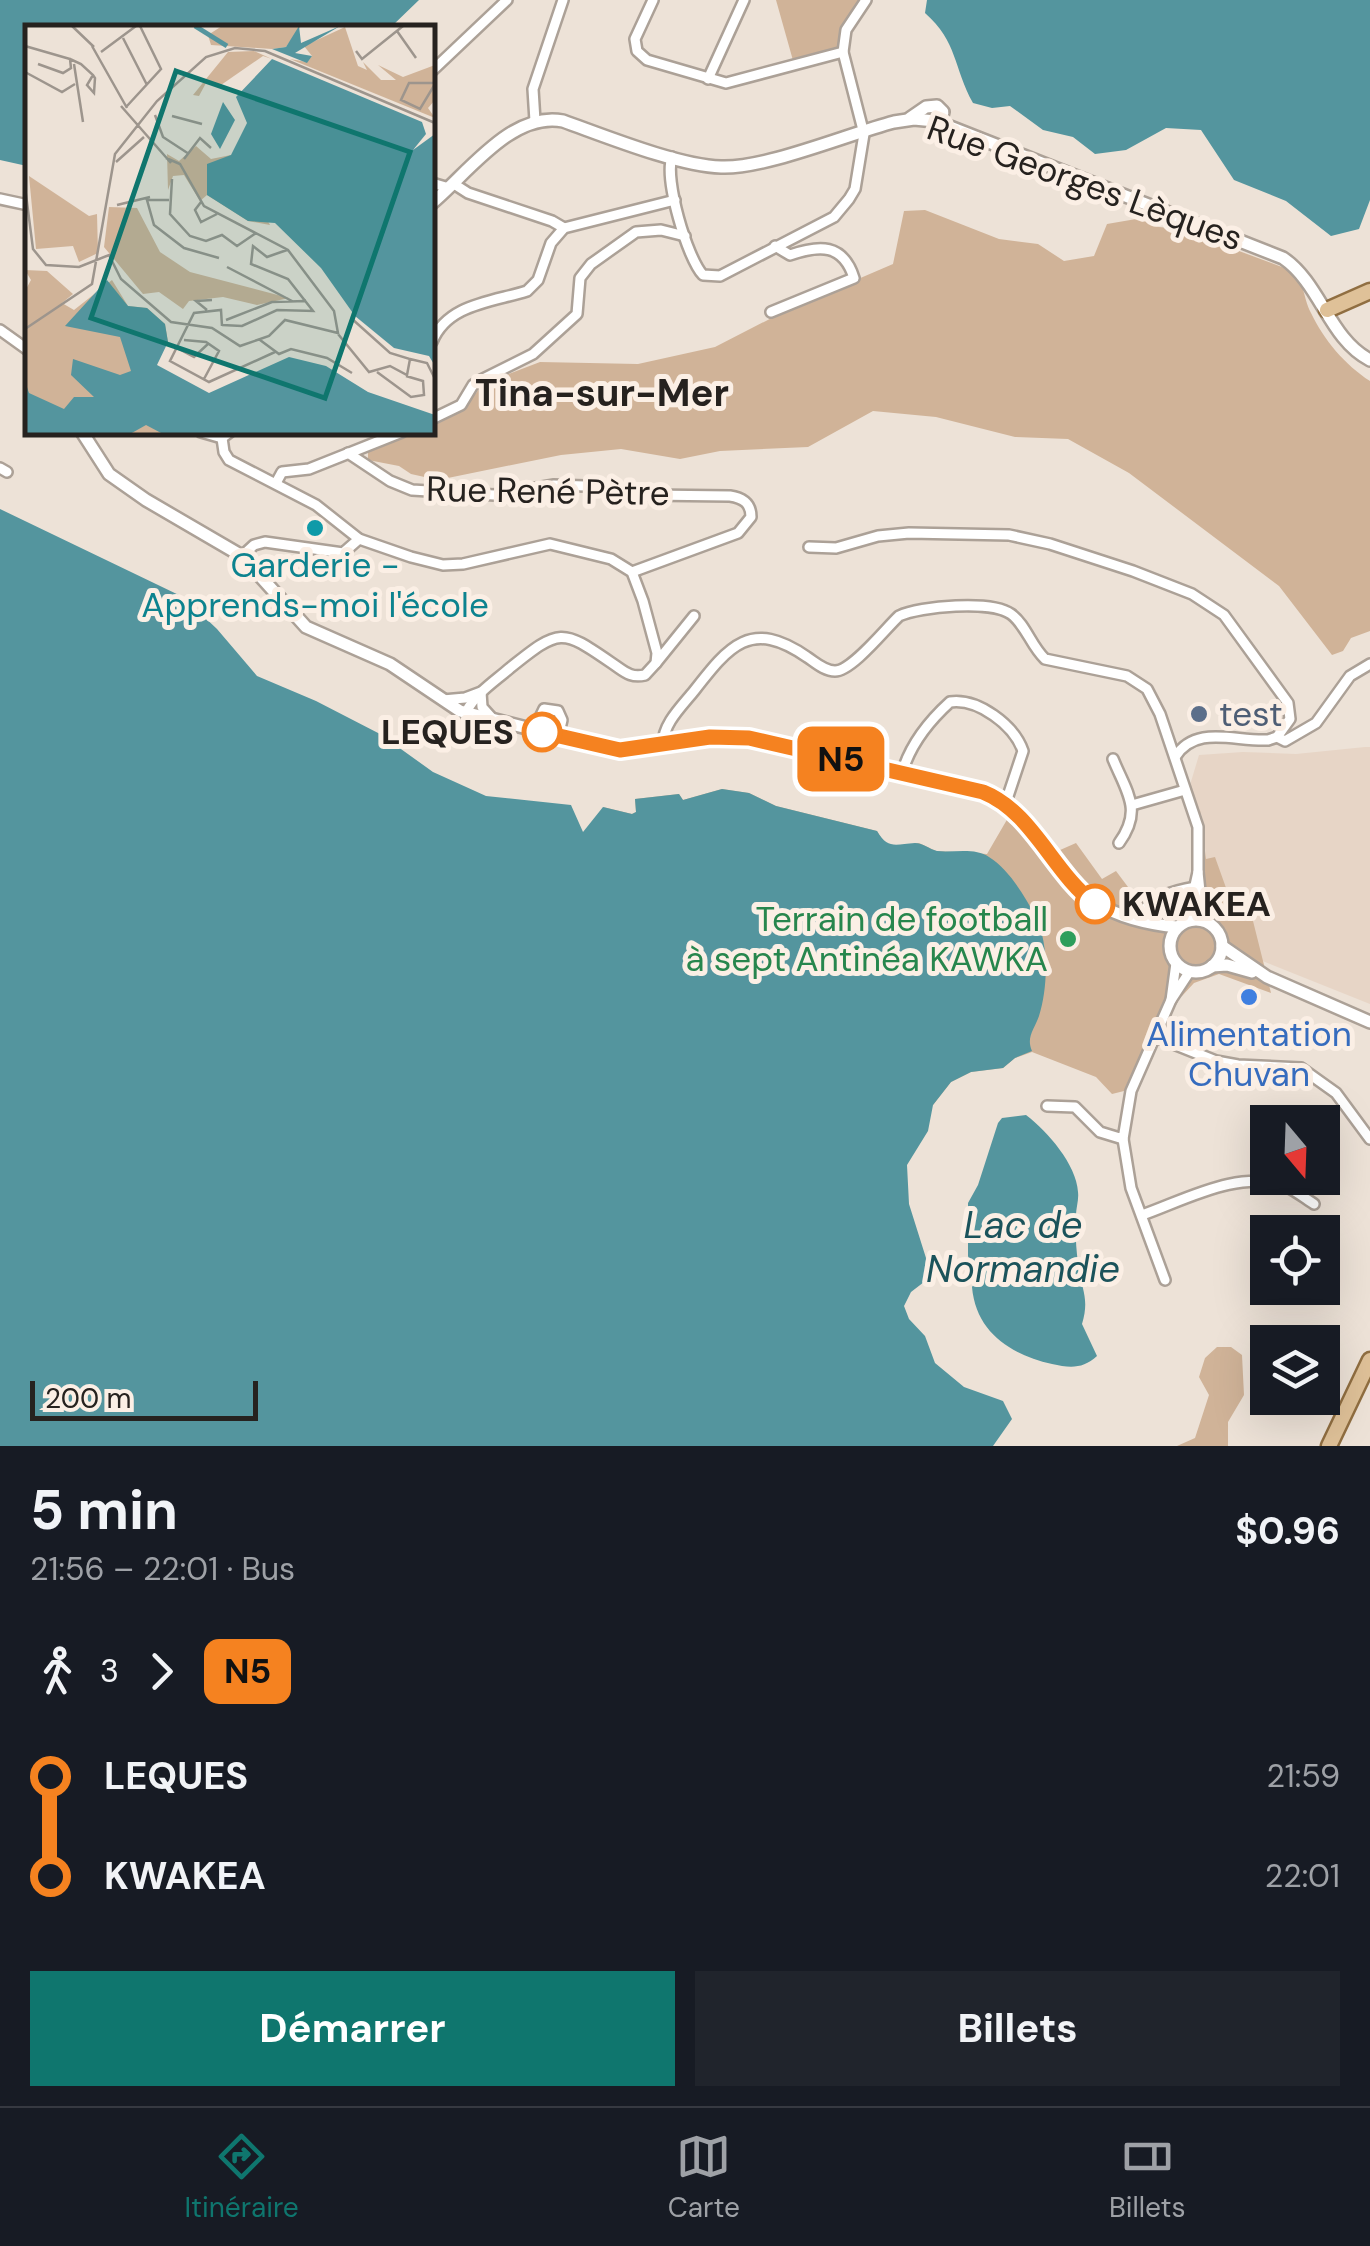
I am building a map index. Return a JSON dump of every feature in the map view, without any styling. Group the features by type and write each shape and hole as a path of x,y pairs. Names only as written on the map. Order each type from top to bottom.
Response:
{"main road":[{"name":"Rue Georges Lèques","path":"535,120 563,122 706,166 740,166 910,119 940,123 1283,258 1301,272 1334,311 1351,347 1370,360"},
{"path":"435,200 514,130 535,120"},
{"path":"1334,311 1370,291"},
{"path":"84,435 108,474 242,556 306,627 390,664 466,712 620,750 737,736 983,792 1005,804 1080,892 1104,909 1138,920 1182,924 1203,921 1217,930 1222,946 1267,977"},
{"path":"1138,920 1169,945 1176,963 1190,972 1227,966 1267,977 1370,1022"},
{"path":"1169,945 1182,924"},
{"path":"1212,966 1222,946"},
{"path":"1329,1446 1370,1360"}],"street":[{"path":"435,67 507,0"},
{"path":"535,120 533,89 563,0"},
{"path":"653,0 635,39 637,51 647,60 708,79 736,81 842,52"},
{"path":"708,79 744,0"},
{"path":"672,157 668,170 675,200 698,272 708,277 720,276 834,217 855,188 863,130 842,52 846,30 866,0"},
{"path":"435,183 552,220 564,228"},
{"path":"0,200 25,204"},
{"path":"435,337 455,313 534,286 551,244 564,228 675,200"},
{"path":"435,418 461,404 473,385 533,354 577,314 580,278 591,264 636,232 649,229 686,236"},
{"path":"771,312 854,278 844,259 831,250 814,247 790,255 775,246"},
{"path":"0,330 25,348"},
{"path":"276,484 282,472 309,469 394,435"},
{"path":"226,436 224,452 230,460 316,505 358,539 443,565 482,562 542,544 560,544 611,560 632,572 643,601 656,663"},
{"name":"Rue René Pètre","path":"348,453 390,481 412,490 479,495 554,486 597,487 648,495 730,496 742,498 751,510 746,528 738,533 632,572"},
{"path":"810,548 836,548 878,536 908,533 1009,536 1086,555 1173,586 1224,615 1291,711 1287,727 1277,737 1258,741 1204,736 1174,756"},
{"path":"242,556 264,542 343,553 358,539"},
{"path":"664,744 668,725 723,654 740,642 778,638 824,669 837,671 851,664 907,612 990,607 1008,611 1044,659 1115,672 1138,681 1155,700 1198,827 1203,921"},
{"path":"466,712 481,692 541,644 560,635 581,642 629,674 645,675 694,616"},
{"path":"1277,737 1286,741 1316,723 1350,676 1370,664"},
{"path":"443,700 481,692"},
{"path":"481,692 482,708 493,719"},
{"path":"902,774 913,744 942,710 950,702 970,702 1014,732 1020,742 1021,761 1005,804"},
{"path":"534,730 544,709 552,708 562,720 558,736"},
{"path":"1113,759 1132,805 1130,828 1119,844"},
{"path":"1132,805 1185,790"},
{"path":"1182,924 1198,872"},
{"path":"1138,920 1145,906 1159,898 1196,887"},
{"path":"1171,1000 1176,963"},
{"path":"1165,1280 1132,1188 1123,1140 1131,1092 1171,1000 1190,972"},
{"path":"1156,1037 1216,1061 1301,1068 1336,1093 1370,1139"},
{"path":"1047,1106 1075,1107 1100,1132 1123,1140"},
{"path":"1142,1216 1241,1181 1288,1187 1314,1204"}],"shaded area":[{"path":"776,0 866,0 855,14 843,52 794,64"},
{"path":"925,210 999,239 1038,244 1064,261 1094,256 1107,224 1142,218 1290,270 1329,342 1370,381 1370,631 1351,638 1343,651 1332,655 1279,586 1129,473 1068,439 1015,437 936,417 873,411 808,447 720,451 680,459 621,449 561,455 438,480 368,460 368,452 410,435 435,435 435,424 462,411 483,384 540,362 638,364 715,347 793,307 893,264 904,211"},
{"path":"1370,747 1370,1004 1247,952 1215,858 1206,860 1203,820 1190,785 1199,755 1296,754"},
{"path":"722,789 749,793 776,806 877,831 883,841 894,847 919,843 936,851 987,854 1012,811 1051,854 1076,843 1102,879 1116,871 1137,899 1137,919 1200,892 1200,810 1206,859 1215,857 1235,913 1252,917 1271,993 1219,974 1194,983 1171,1001 1132,1089 1112,1094 1096,1077 1032,1052 1003,1068 971,1072 951,1082 933,1105 603,807 632,814 636,812 635,799 679,794 683,800"},
{"path":"1217,1347 1231,1347 1242,1355 1244,1395 1228,1422 1228,1446 1177,1446 1195,1438 1209,1395 1199,1377 1205,1358"}],"water":[{"path":"0,0 419,0 393,25 25,25 25,166 0,160"},
{"path":"927,0 1370,0 1370,200 1359,229 1331,236 1286,201 1234,180 1201,130 1166,128 1126,150 1095,154 1073,137 1043,130 1010,106 992,108 973,103 944,34 925,13"},
{"path":"0,509 183,597 257,676 380,734 433,772 486,796 571,805 583,832 603,807 632,814 636,812 635,799 679,794 683,800 722,789 749,793 776,806 877,831 893,844 918,843 937,851 977,852 1003,869 1032,909 1043,940 1044,993 1030,1037 1032,1051 1003,1068 971,1072 951,1082 933,1105 928,1131 907,1165 909,1204 926,1258 924,1282 911,1292 904,1306 909,1319 925,1336 935,1363 964,1387 1003,1401 1012,1419 993,1446 0,1446"},
{"name":"Lac de Normandie","path":"1026,1115 1060,1149 1076,1181 1076,1245 1085,1300 1082,1324 1097,1356 1081,1365 1052,1364 1010,1348 989,1329 975,1303 972,1287 976,1281 968,1256 968,1203 978,1185 998,1123 1002,1118"}],"bus line":[{"name":"N5","path":"542,732 620,750 737,736 983,792 1012,811 1064,875 1095,904"}],"place":[{"name":"Garderie - Apprends-moi l'école","path":"315,528"},
{"name":"test","path":"1199,714"},
{"name":"LEQUES","path":"542,732"},
{"name":"KWAKEA","path":"1095,904"},
{"name":"Terrain de football à sept Antinéa KAWKA","path":"1068,939"},
{"name":"Alimentation Chuvan","path":"1249,997"}],"district":[{"name":"Tina-sur-Mer","path":"602,393"}]}
